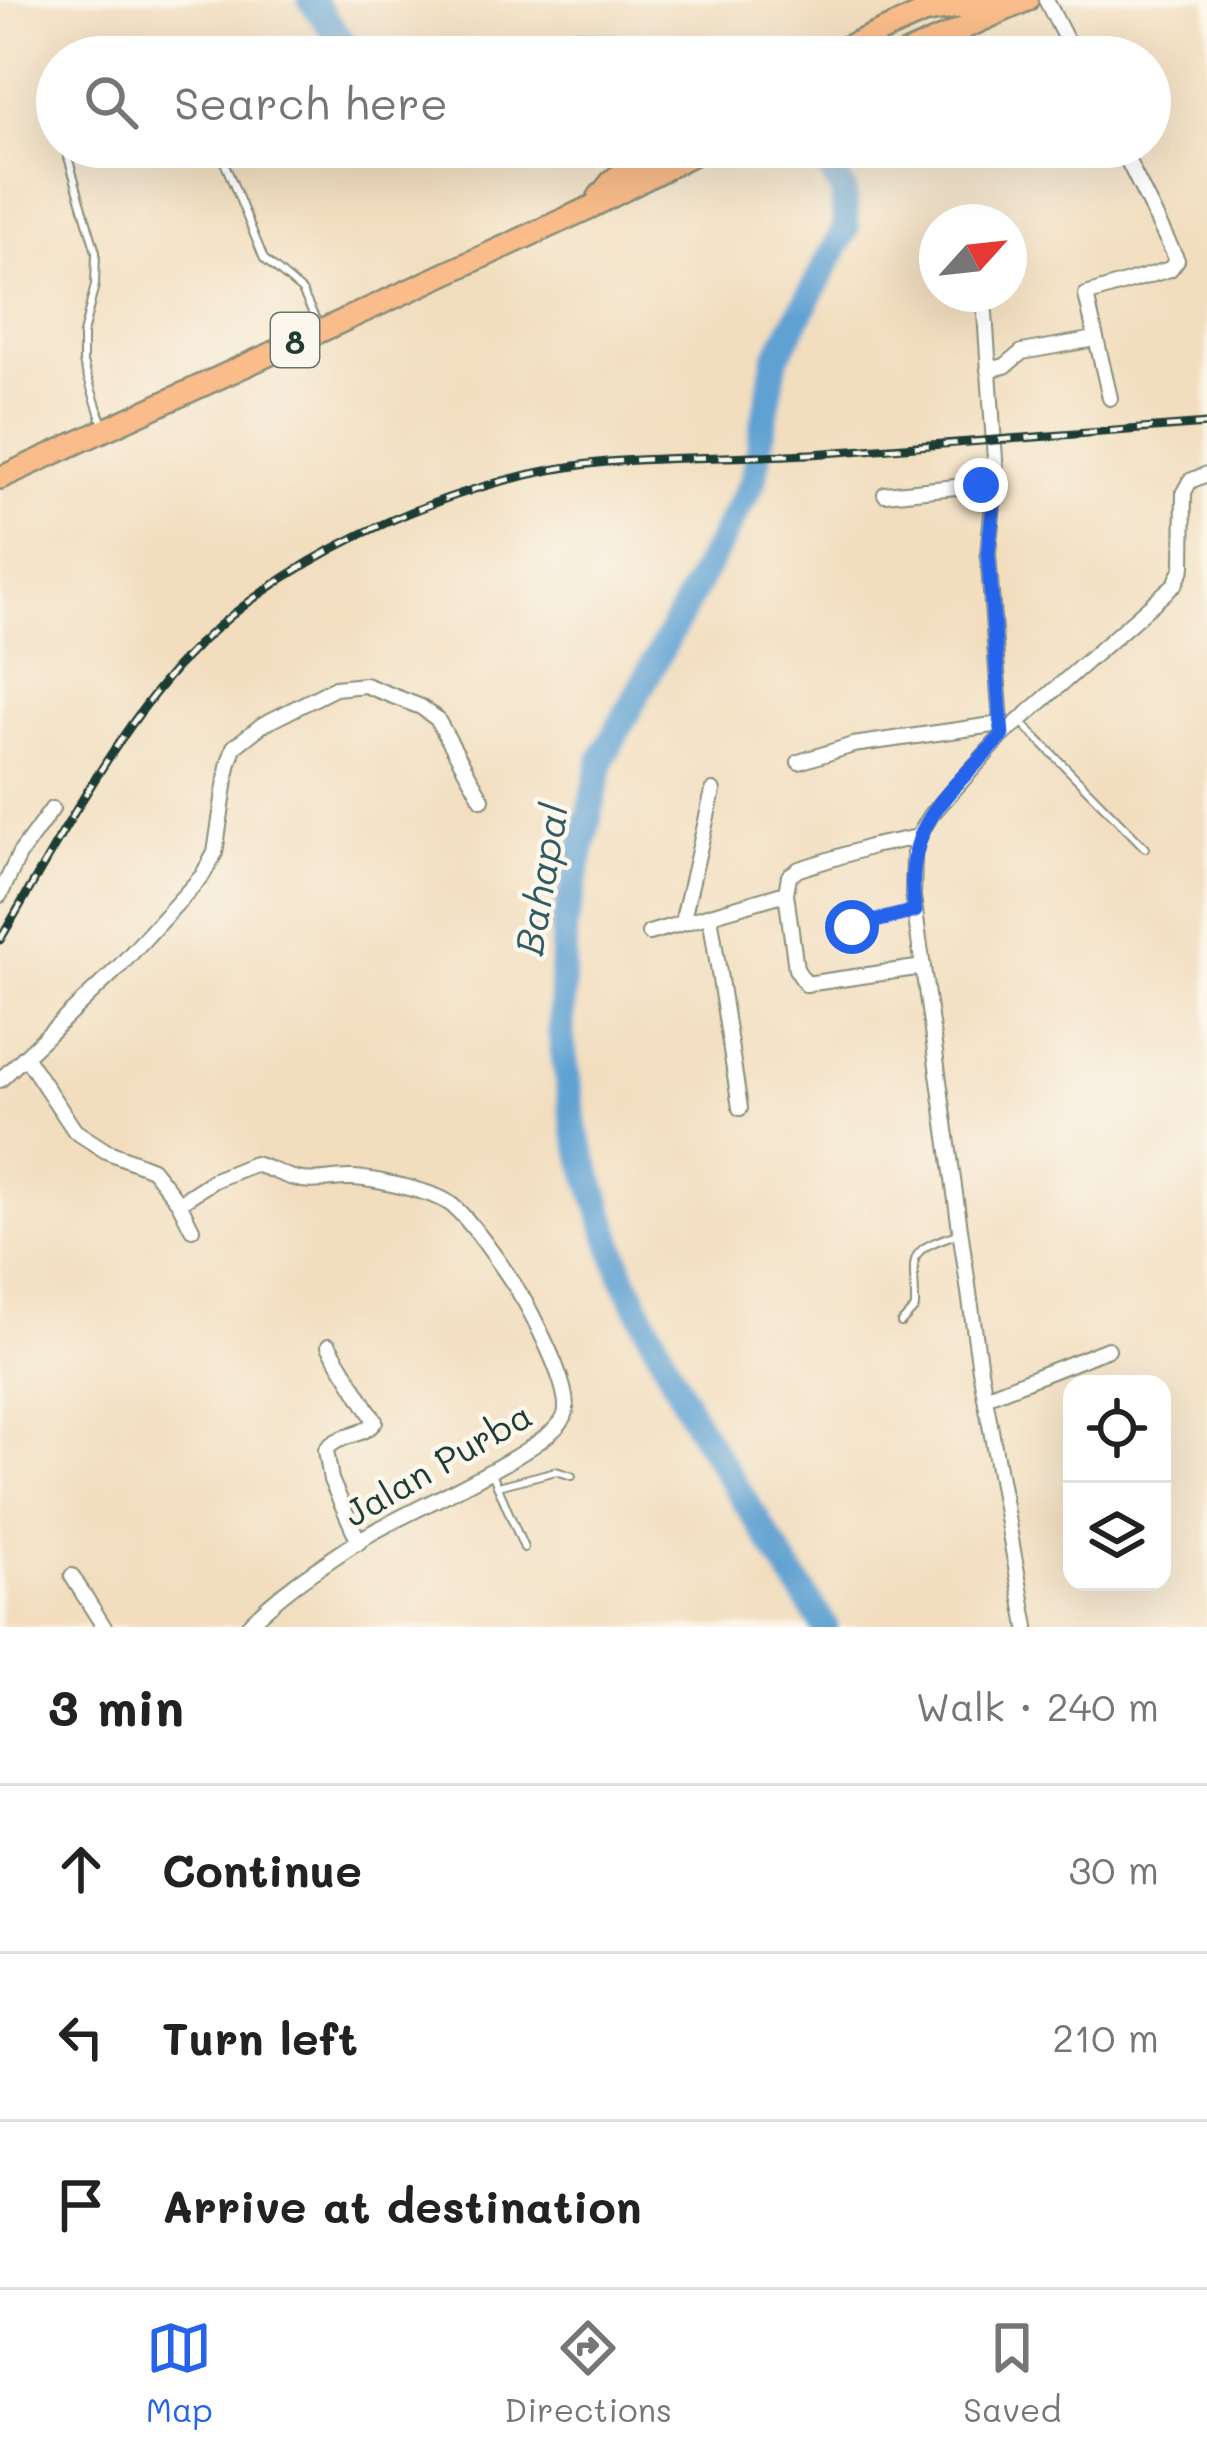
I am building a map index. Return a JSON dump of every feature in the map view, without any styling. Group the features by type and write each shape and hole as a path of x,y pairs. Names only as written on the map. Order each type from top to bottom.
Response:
{"highway":[{"path":"872,36 923,14 974,4 1018,4"},
{"path":"946,36 1018,4"},
{"name":"8","path":"591,207 630,168"},
{"name":"8","path":"0,478 591,207 666,168"}],"street":[{"path":"1046,0 1064,36"},
{"path":"1109,398 1086,295 1177,264 1131,168"},
{"path":"986,313 996,483 988,553 1001,730 931,814 918,837 912,878 985,1397 1027,1627"},
{"path":"988,370 1004,366 1022,352 1095,339"},
{"path":"800,762 854,746 1001,730 1019,721 1175,584 1183,567 1184,492 1190,481 1207,474"},
{"path":"885,494 996,483"},
{"path":"0,1080 118,968 202,877 215,853 234,747 262,724 334,688 364,686 421,707 437,719 482,799"},
{"path":"682,923 713,791"},
{"path":"0,895 20,853 52,809"},
{"path":"918,837 799,869 787,879 786,893 796,969 806,984 923,968"},
{"path":"649,933 786,893"},
{"path":"710,915 740,1108"},
{"path":"25,1056 75,1131 106,1151 152,1169 192,1228"},
{"name":"Jalan Purba","path":"179,1203 214,1180 254,1164 294,1179 352,1178 432,1194 450,1203 531,1313 566,1400 558,1429 359,1542 247,1627"},
{"path":"329,1346 375,1420 370,1428 337,1440 326,1450 332,1480 359,1542"},
{"path":"985,1397 1108,1349"},
{"path":"72,1576 104,1627"}],"lane":[{"path":"71,168 96,252 83,363 104,429"},
{"path":"227,168 264,260 302,291 320,328"},
{"path":"1019,721 1145,848"},
{"path":"852,927 915,911"},
{"path":"902,1323 914,1308 914,1255 931,1243 961,1233"},
{"path":"490,1469 524,1548"},
{"path":"497,1486 556,1471 572,1476"}],"waterway":[{"name":"Bahapal","path":"311,0 338,36"},
{"name":"Bahapal","path":"825,1627 696,1424 622,1274 575,1130 561,1035 564,928 602,759 754,479 775,360 846,228 843,190 830,168"}],"railway":[{"path":"0,940 116,747 170,675 239,610 285,577 388,522 499,482 607,462 825,453 1207,424"}],"route":[{"path":"852,927 915,911 912,878 918,837 931,814 1002,736 988,553 996,483 981,485"}]}
